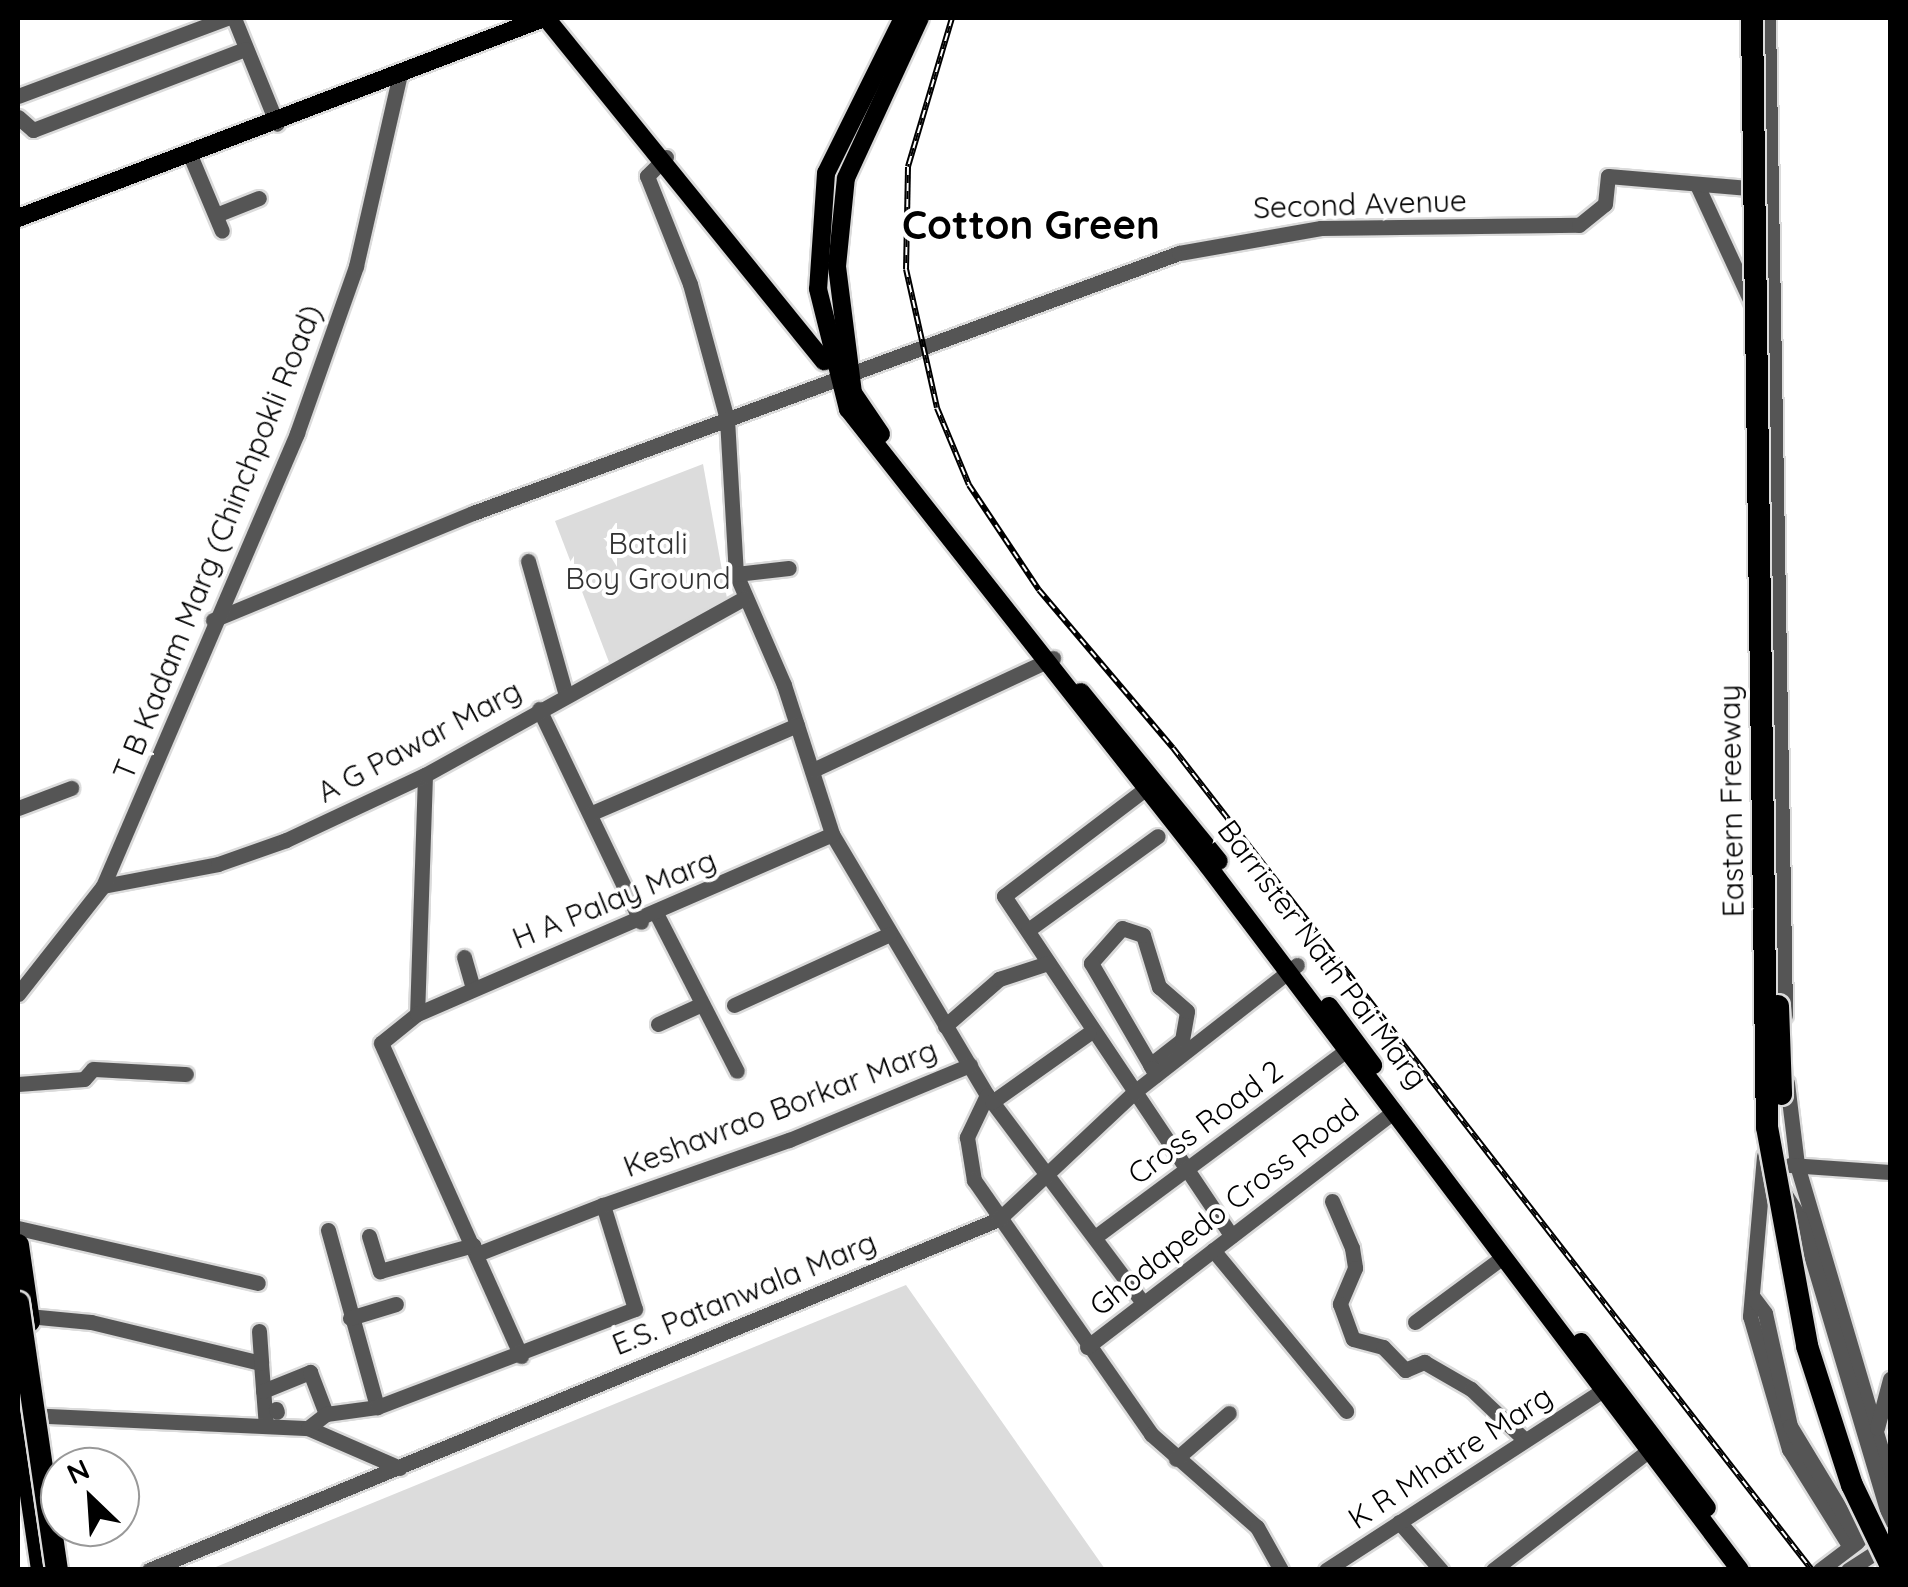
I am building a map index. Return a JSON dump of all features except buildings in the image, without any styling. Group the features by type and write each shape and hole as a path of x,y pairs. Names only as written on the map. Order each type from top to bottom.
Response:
{"highway":[{"name":"Eastern Freeway","path":"1749,18 1767,1127 1807,1346 1852,1485 1890,1564"},
{"name":"Eastern Freeway","path":"1766,18 1780,1124 1834,1391 1890,1536"},
{"path":"18,1246 21,1318 54,1570"},
{"path":"21,1318 45,1410 66,1570"},
{"path":"21,1318 54,1570"},
{"path":"18,1412 42,1570"}],"main road":[{"path":"18,218 399,79 540,18 663,160 823,359 842,376"},
{"path":"842,376 818,288 826,173 903,18"},
{"path":"842,376 835,298 846,178 920,18"},
{"name":"Barrister Nath Pai Marg","path":"842,376 854,418 1150,785 1754,1570"},
{"name":"Barrister Nath Pai Marg","path":"1293,969 1347,1050 1382,1086 1395,1110 1502,1257 1740,1570"}],"street":[{"path":"18,96 231,18 277,124"},
{"path":"1749,18 1748,188 1765,1162 1754,1297 1764,1314 1790,1426 1855,1544"},
{"path":"1766,18 1782,945 1797,1165 1873,1436 1890,1522 1820,1570"},
{"path":"18,117 33,130 245,48"},
{"name":"T B Kadam Marg (Chinchpokli Road)","path":"18,994 104,886 213,620 296,434 356,266 399,79"},
{"path":"190,155 219,223 259,198"},
{"path":"663,160 647,176 690,284 727,420 736,574 797,725 832,834 990,1098 1142,1303"},
{"name":"Second Avenue","path":"842,376 1097,280 1246,235 1579,225 1605,204 1608,176 1748,188"},
{"path":"1697,185 1751,302"},
{"path":"1751,302 1772,304"},
{"path":"213,620 842,376"},
{"path":"528,561 566,695"},
{"path":"736,574 789,568"},
{"name":"A G Pawar Marg","path":"104,886 269,846 425,774 743,599"},
{"path":"813,770 1048,660"},
{"path":"539,709 592,813 640,922"},
{"path":"592,813 797,725"},
{"path":"417,1014 425,774"},
{"path":"1150,785 1004,896 1089,1033 1232,1236"},
{"path":"18,808 71,788"},
{"name":"H A Palay Marg","path":"475,1250 380,1043 417,1014 657,915 832,834"},
{"path":"1028,930 1158,836"},
{"path":"657,915 736,1071"},
{"path":"1122,928 1143,934 1158,987 1187,1011 1182,1040 1153,1070 1091,963 1122,928"},
{"path":"734,1005 890,934"},
{"path":"464,957 473,989"},
{"path":"946,1026 999,979 1048,964"},
{"name":"E.S. Patanwala Marg","path":"149,1570 999,1219 1133,1094 1153,1070 1293,969"},
{"path":"658,1024 702,1004"},
{"path":"1089,1033 990,1098 967,1137 974,1180 1088,1347 1176,1458 1257,1527 1281,1570"},
{"name":"Cross Road 2","path":"1095,1237 1347,1050"},
{"name":"Keshavrao Borkar Marg","path":"521,1356 634,1308 603,1205 789,1140 970,1065"},
{"path":"18,1084 84,1079 93,1069 186,1074"},
{"name":"Ghodapedo Cross Road","path":"1088,1347 1395,1110"},
{"path":"1765,1162 1890,1172"},
{"path":"1765,1162 1800,1218 1890,1479"},
{"path":"1332,1202 1352,1248 1354,1268 1340,1304 1354,1339 1383,1347 1406,1370 1424,1362 1471,1389 1524,1440"},
{"path":"369,1236 380,1271 475,1250 603,1205"},
{"path":"18,1228 258,1282"},
{"path":"328,1230 378,1407"},
{"path":"308,1428 326,1414 378,1407 521,1356 475,1250"},
{"path":"1213,1250 1346,1412"},
{"path":"1414,1322 1502,1257"},
{"path":"350,1318 396,1304"},
{"path":"21,1318 91,1322 261,1363"},
{"path":"258,1331 273,1415"},
{"path":"269,1390 310,1372 326,1414"},
{"path":"1873,1436 1890,1379"},
{"name":"K R Mhatre Marg","path":"1326,1570 1603,1390"},
{"path":"18,1412 273,1415 400,1468"},
{"path":"1176,1458 1229,1412"},
{"path":"361,1450 366,1482"},
{"path":"1494,1570 1648,1450"},
{"path":"1400,1522 1441,1570"},
{"path":"1848,1570 1890,1544"}],"green space":[{"name":"Batali Boy Ground","path":"703,464 728,604 612,670 555,521"},
{"path":"906,1285 1105,1569 211,1569 798,1329"}],"railway":[{"path":"952,18 908,167 906,269 937,408 969,485 1039,590 1173,748 1812,1570"}],"district":[{"name":"Cotton Green","path":"1031,224"}]}
